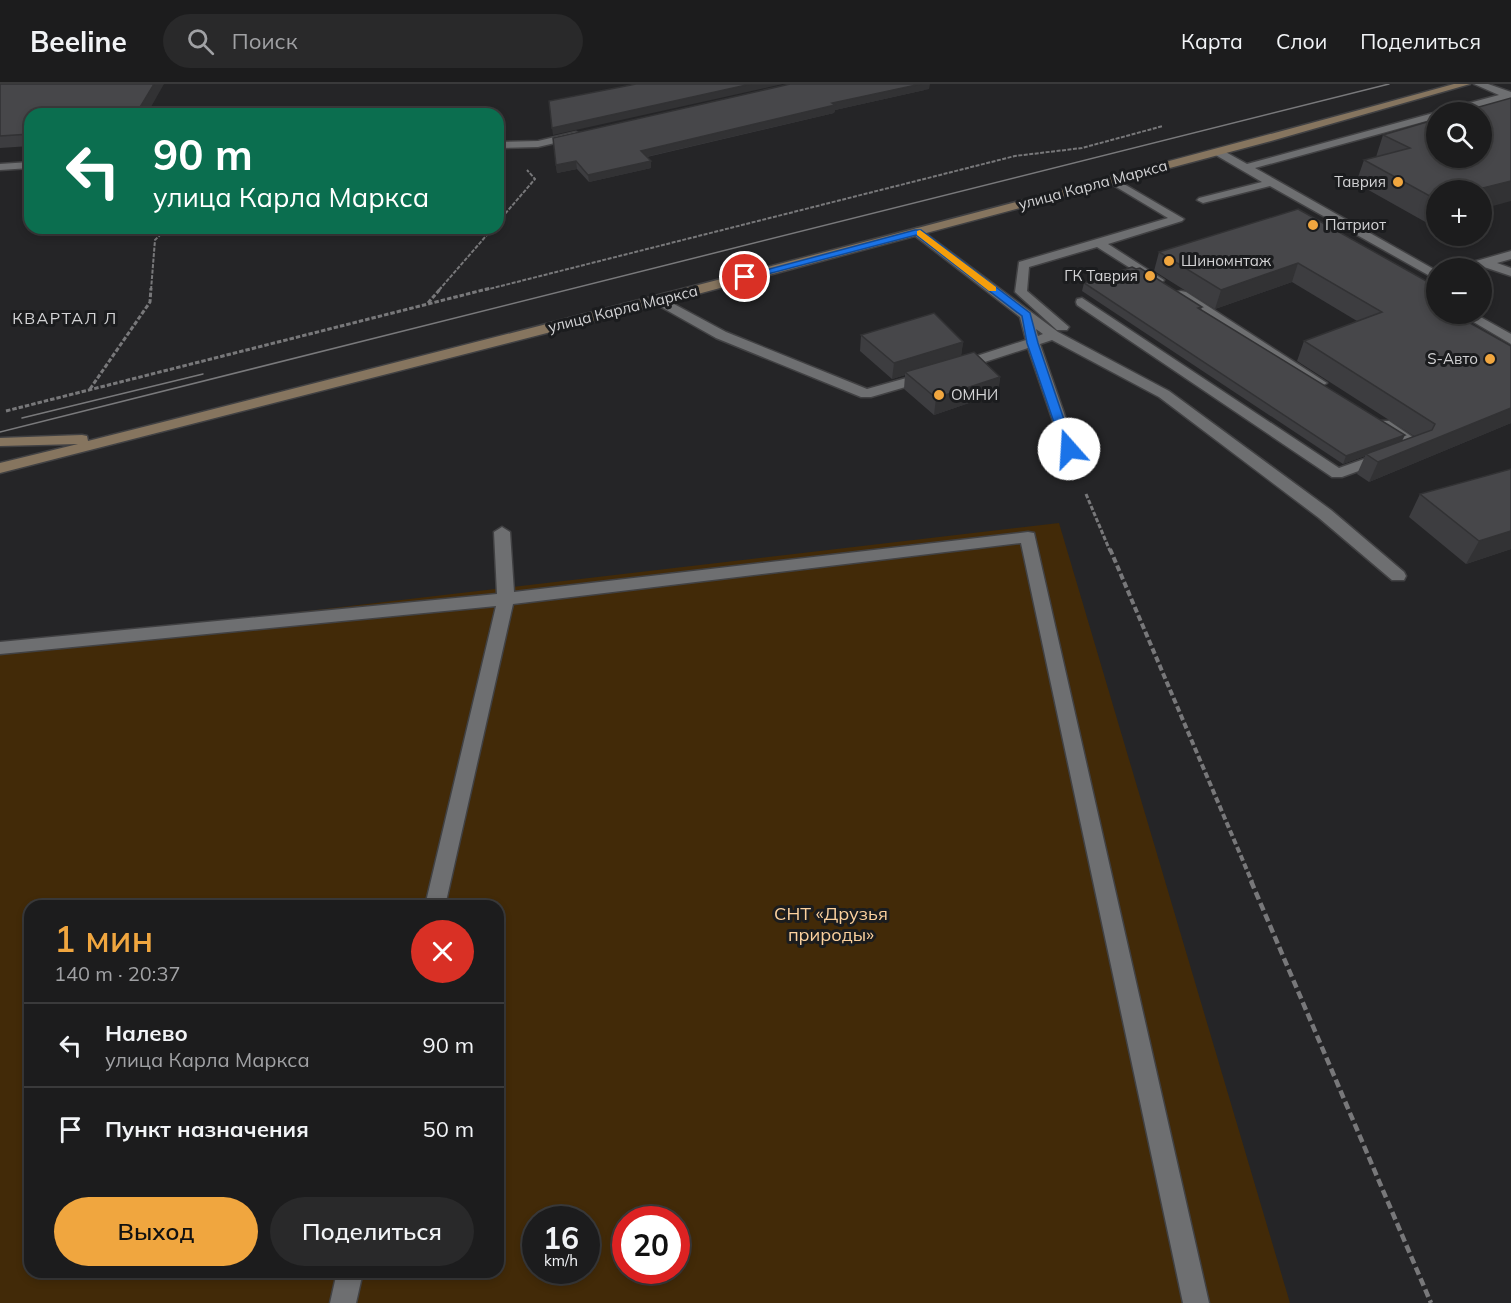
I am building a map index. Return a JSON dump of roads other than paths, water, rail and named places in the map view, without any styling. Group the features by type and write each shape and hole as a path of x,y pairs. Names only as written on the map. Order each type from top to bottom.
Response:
{"street":[{"name":"улица Карла Маркса","path":"0,468 659,300 1465,84"},
{"path":"1479,84 1511,96"},
{"path":"1487,102 1511,96"},
{"path":"1244,168 1426,118"},
{"path":"504,145 538,144 584,133"},
{"path":"1218,152 1426,270"},
{"path":"0,167 24,165"},
{"path":"1112,180 1178,219 1023,265 1021,292 1063,328 1135,378"},
{"path":"1203,200 1270,183"},
{"path":"918,232 1053,335 1164,394 1325,514 1398,576"},
{"path":"1099,243 1328,388"},
{"path":"1492,261 1511,255"},
{"path":"1492,265 1511,272"},
{"path":"659,300 721,335 866,394 1053,335"},
{"path":"1082,302 1337,474 1417,445 1367,413"},
{"path":"1026,315 1032,343 1076,471"},
{"path":"1483,324 1511,340"},
{"name":"улица Карла Маркса","path":"0,442 126,435"},
{"path":"436,900 506,598 502,532"},
{"path":"0,648 506,598 1028,537 1196,1303"},
{"path":"343,1303 349,1278"}],"tram line":[{"path":"0,432 1389,84"},
{"path":"22,418 203,374"}],"place":[{"name":"Таврия","path":"1398,182"},
{"name":"Патриот","path":"1313,225"},
{"name":"Шиномнтаж","path":"1169,261"},
{"name":"ГК Таврия","path":"1150,276"},
{"name":"S-Авто","path":"1490,359"},
{"name":"ОМНИ","path":"939,395"}],"district":[{"name":"КВАРТАЛ Л","path":"65,318"}],"park label":[{"name":"СНТ «Друзья природы»","path":"831,924"}]}
